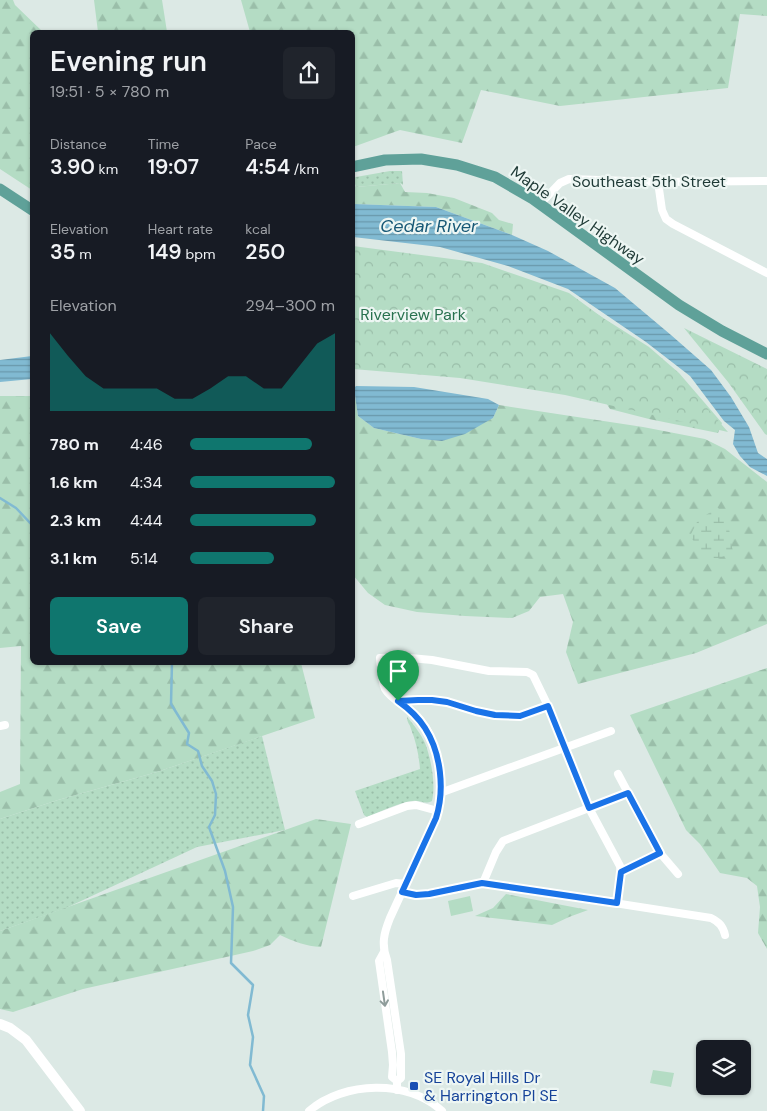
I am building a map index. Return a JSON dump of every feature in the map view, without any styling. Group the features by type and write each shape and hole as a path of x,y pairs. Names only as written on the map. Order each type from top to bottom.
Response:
{"main road":[{"name":"Maple Valley Highway","path":"355,166 384,160 421,159 457,164 495,177 540,204 679,305 722,331 767,354"},
{"path":"0,189 30,209"}],"street":[{"name":"Southeast 5th Street","path":"540,204 560,183 569,179 658,182 767,181"},
{"path":"658,182 662,210 666,219 767,273"},
{"path":"397,1090 398,1081 392,1077 392,1052 379,961 384,952 386,930 438,811 440,793 436,751 431,739 416,716 384,688 380,658 399,656 489,671 528,672 533,675 548,706 589,808 620,866 617,903"},
{"path":"398,701 432,700 447,702 495,715 520,716 548,706"},
{"path":"440,793 612,731"},
{"path":"618,774 660,853 678,874"},
{"path":"482,883 503,841 628,793"},
{"path":"359,824 407,806 438,811"},
{"path":"621,872 660,853"},
{"path":"354,896 396,883 406,884"},
{"path":"402,892 416,895 429,894 482,883 711,918 724,929 725,935"},
{"path":"0,1024 10,1028 26,1040 80,1111"},
{"path":"309,1111 330,1097 346,1091 364,1088 397,1090 414,1094 442,1111"}],"green space":[{"path":"0,0 13,0 15,5 41,30 30,30 30,189 0,169"},
{"path":"94,0 162,0 167,30 98,30"},
{"path":"241,0 767,0 767,16 740,14 728,88 560,106 481,90 462,143 400,130 355,146 355,30 249,30"},
{"path":"390,171 402,171 403,185 400,183 356,187 356,177"},
{"path":"400,183 405,192 427,193 454,198 492,213 499,220 513,224 512,235 436,207 355,204 355,185 356,187"},
{"name":"Riverview Park","path":"355,246 482,263 569,293 675,371 728,432 565,395 460,378 355,369"},
{"path":"567,295 649,347 679,373 722,423 718,433 610,409 601,395"},
{"path":"684,328 767,369 767,435 728,382"},
{"path":"355,395 358,416 374,428 421,439 442,441 493,418 499,405 643,427 705,439 725,449 767,482 767,624 696,653 578,684 566,652 573,622 563,594 540,597 529,611 512,618 417,612 385,605 368,593 355,577"},
{"path":"0,396 30,396 30,665 302,665 315,718 157,772 58,800 0,819 0,792 20,784 21,646 0,648"},
{"path":"717,507 727,517 733,552 709,563 690,536 697,522"},
{"path":"767,668 767,949 758,933 760,907 757,886 747,878 720,873 700,844 686,830 630,715"},
{"path":"407,717 419,733 427,749 433,780 432,801 427,803 408,802 367,817 364,815 355,791 420,769 416,744"},
{"path":"262,736 285,830 197,847 66,908 0,931 0,819 58,800 157,772"},
{"path":"316,819 351,824 321,947 310,946 280,935 270,945 253,951 83,989 13,1012 0,1009 0,931"},
{"path":"506,894 588,910 552,925 475,916 493,908"},
{"path":"470,896 473,911 451,916 448,901"},
{"path":"653,1070 674,1073 671,1087 650,1083"}],"water":[{"name":"Cedar River","path":"355,204 436,207 512,235 548,251 615,288 711,370 731,397 749,427 758,453 767,459 767,476 750,467 740,456 733,444 735,430 724,421 690,376 646,342 568,289 508,266 440,247 355,237"},
{"path":"30,356 30,379 0,382 0,360"},
{"path":"355,387 414,387 488,399 499,405 493,418 465,434 442,441 421,439 374,428 358,416"}],"waterway":[{"path":"0,498 16,508 30,523"},
{"path":"172,665 171,704 189,733 187,744 198,751 202,766 212,781 216,794 215,815 209,827 225,871 233,907 231,963 253,985 248,1015 253,1037 250,1065 264,1096 263,1111"}],"place":[{"name":"SE Royal Hills Dr & Harrington Pl SE","path":"414,1086"}],"route":[{"path":"432,700 447,702 495,715 520,716 548,706 589,808 628,793 660,853 621,872 617,903 482,883 429,894 416,895 402,892 436,818 439,808 440,783 436,751 431,739 416,716 398,701 432,700"}]}
